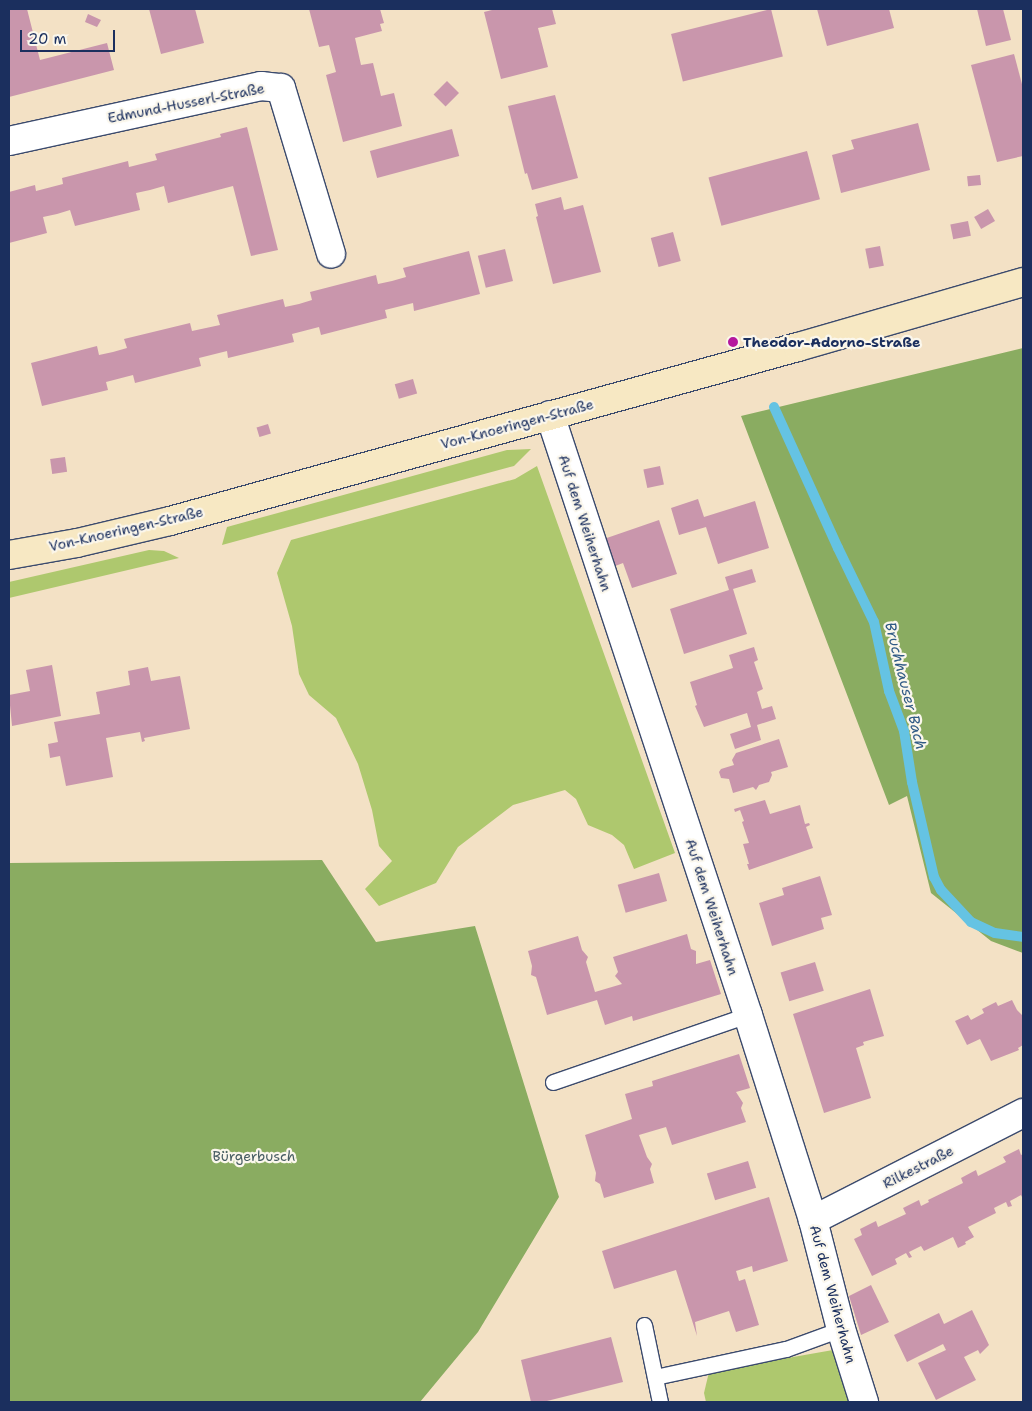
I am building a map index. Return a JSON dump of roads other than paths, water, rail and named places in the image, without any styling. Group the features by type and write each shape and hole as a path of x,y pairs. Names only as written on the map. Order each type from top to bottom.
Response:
{"main road":[{"name":"Von-Knoeringen-Straße","path":"9,555 77,543 170,521 1023,282"}],"street":[{"name":"Edmund-Husserl-Straße","path":"9,141 261,86 281,88 331,254"},
{"name":"Auf dem Weiherhahn","path":"550,415 748,1016 813,1220 841,1329 864,1402"},
{"name":"Rilkestraße","path":"813,1220 1023,1113"}],"lane":[{"path":"553,1082 748,1016"},
{"path":"644,1324 660,1402"},
{"path":"655,1377 786,1349 841,1329"}],"waterway":[{"name":"Bruchhauser Bach","path":"774,407 874,622 889,691 904,731 912,782 934,877 941,890 971,922 995,933 1023,937"}],"place":[{"name":"Theodor-Adorno-Straße","path":"733,342"}],"park label":[{"name":"Bürgerbusch","path":"254,1156"}]}
